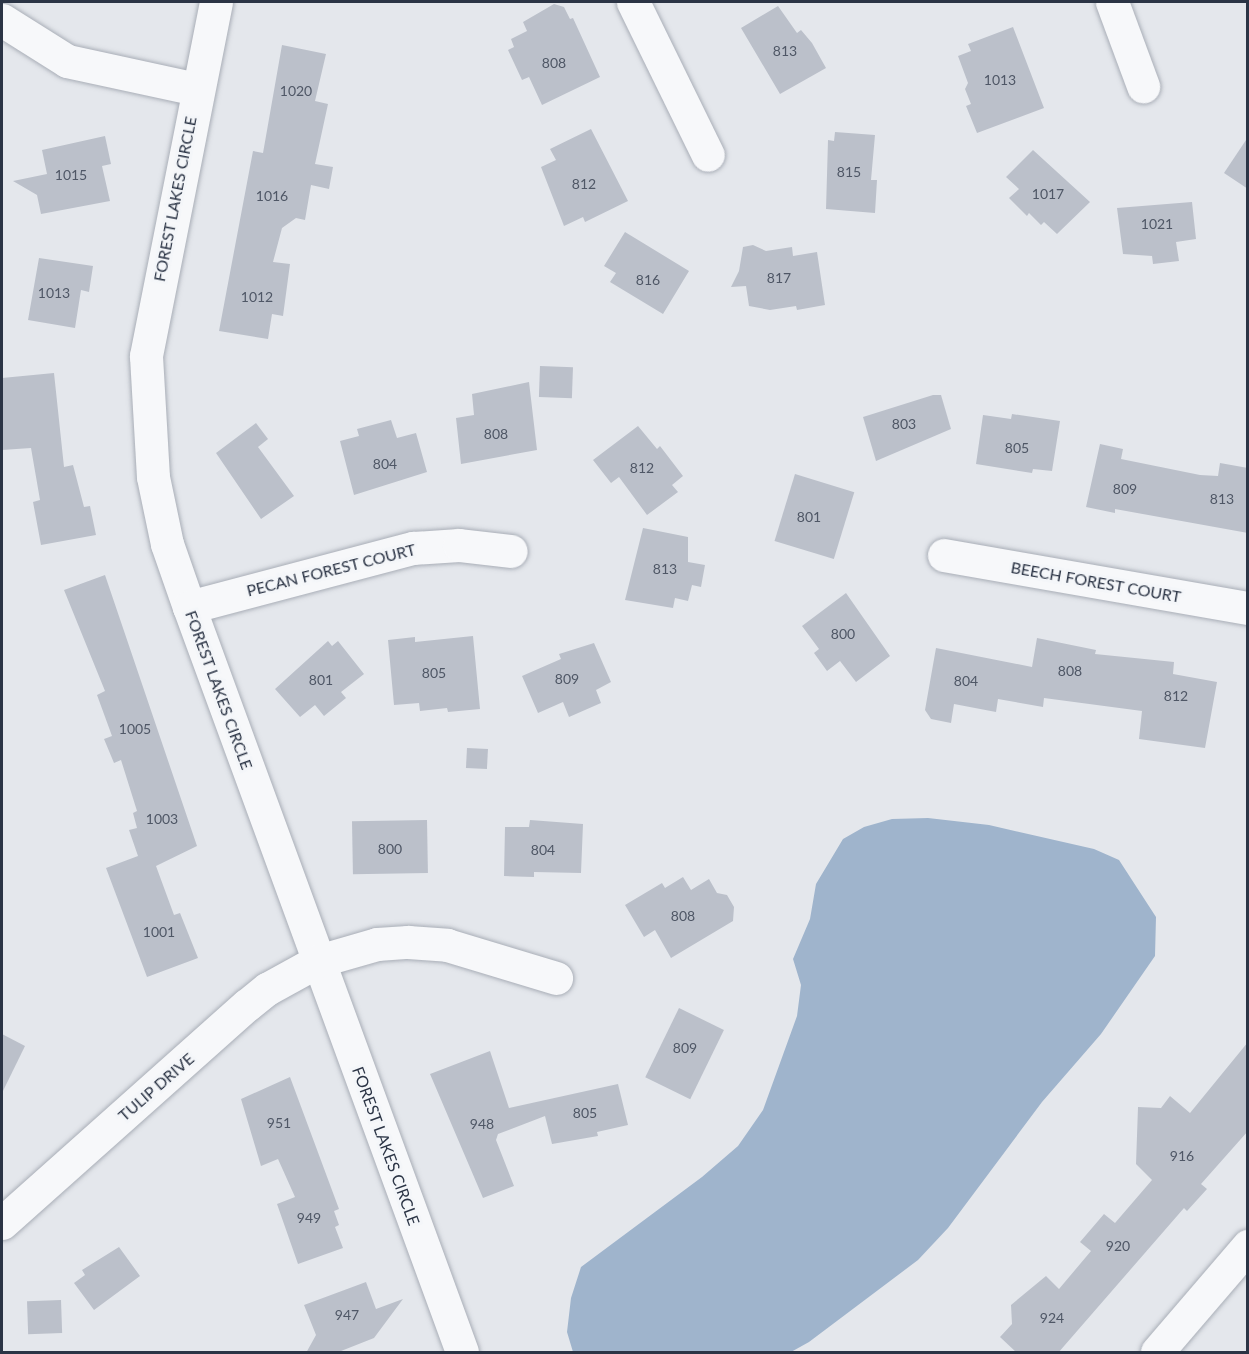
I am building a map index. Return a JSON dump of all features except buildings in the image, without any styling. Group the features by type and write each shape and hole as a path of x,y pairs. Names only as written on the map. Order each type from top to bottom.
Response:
{"street":[{"name":"FOREST LAKES CIRCLE","path":"216,2 146,356 153,477 167,544 189,607 462,1353"},
{"path":"633,2 708,155"},
{"path":"1112,2 1143,87"},
{"path":"2,20 67,60 197,89"},
{"name":"PECAN FOREST COURT","path":"189,607 413,548 459,545 511,551"},
{"name":"BEECH FOREST COURT","path":"944,555 1248,608"},
{"name":"TULIP DRIVE","path":"2,1223 248,1005 277,983 318,961 377,944 447,945 556,978"},
{"path":"1157,1353 1248,1246"}],"water":[{"path":"928,818 989,825 1094,849 1119,860 1156,917 1155,956 1101,1034 1042,1102 948,1228 918,1260 809,1342 791,1352 573,1352 567,1332 571,1298 581,1267 702,1177 738,1146 763,1110 797,1016 801,985 793,959 810,919 816,884 843,839 864,827 892,819"}]}
